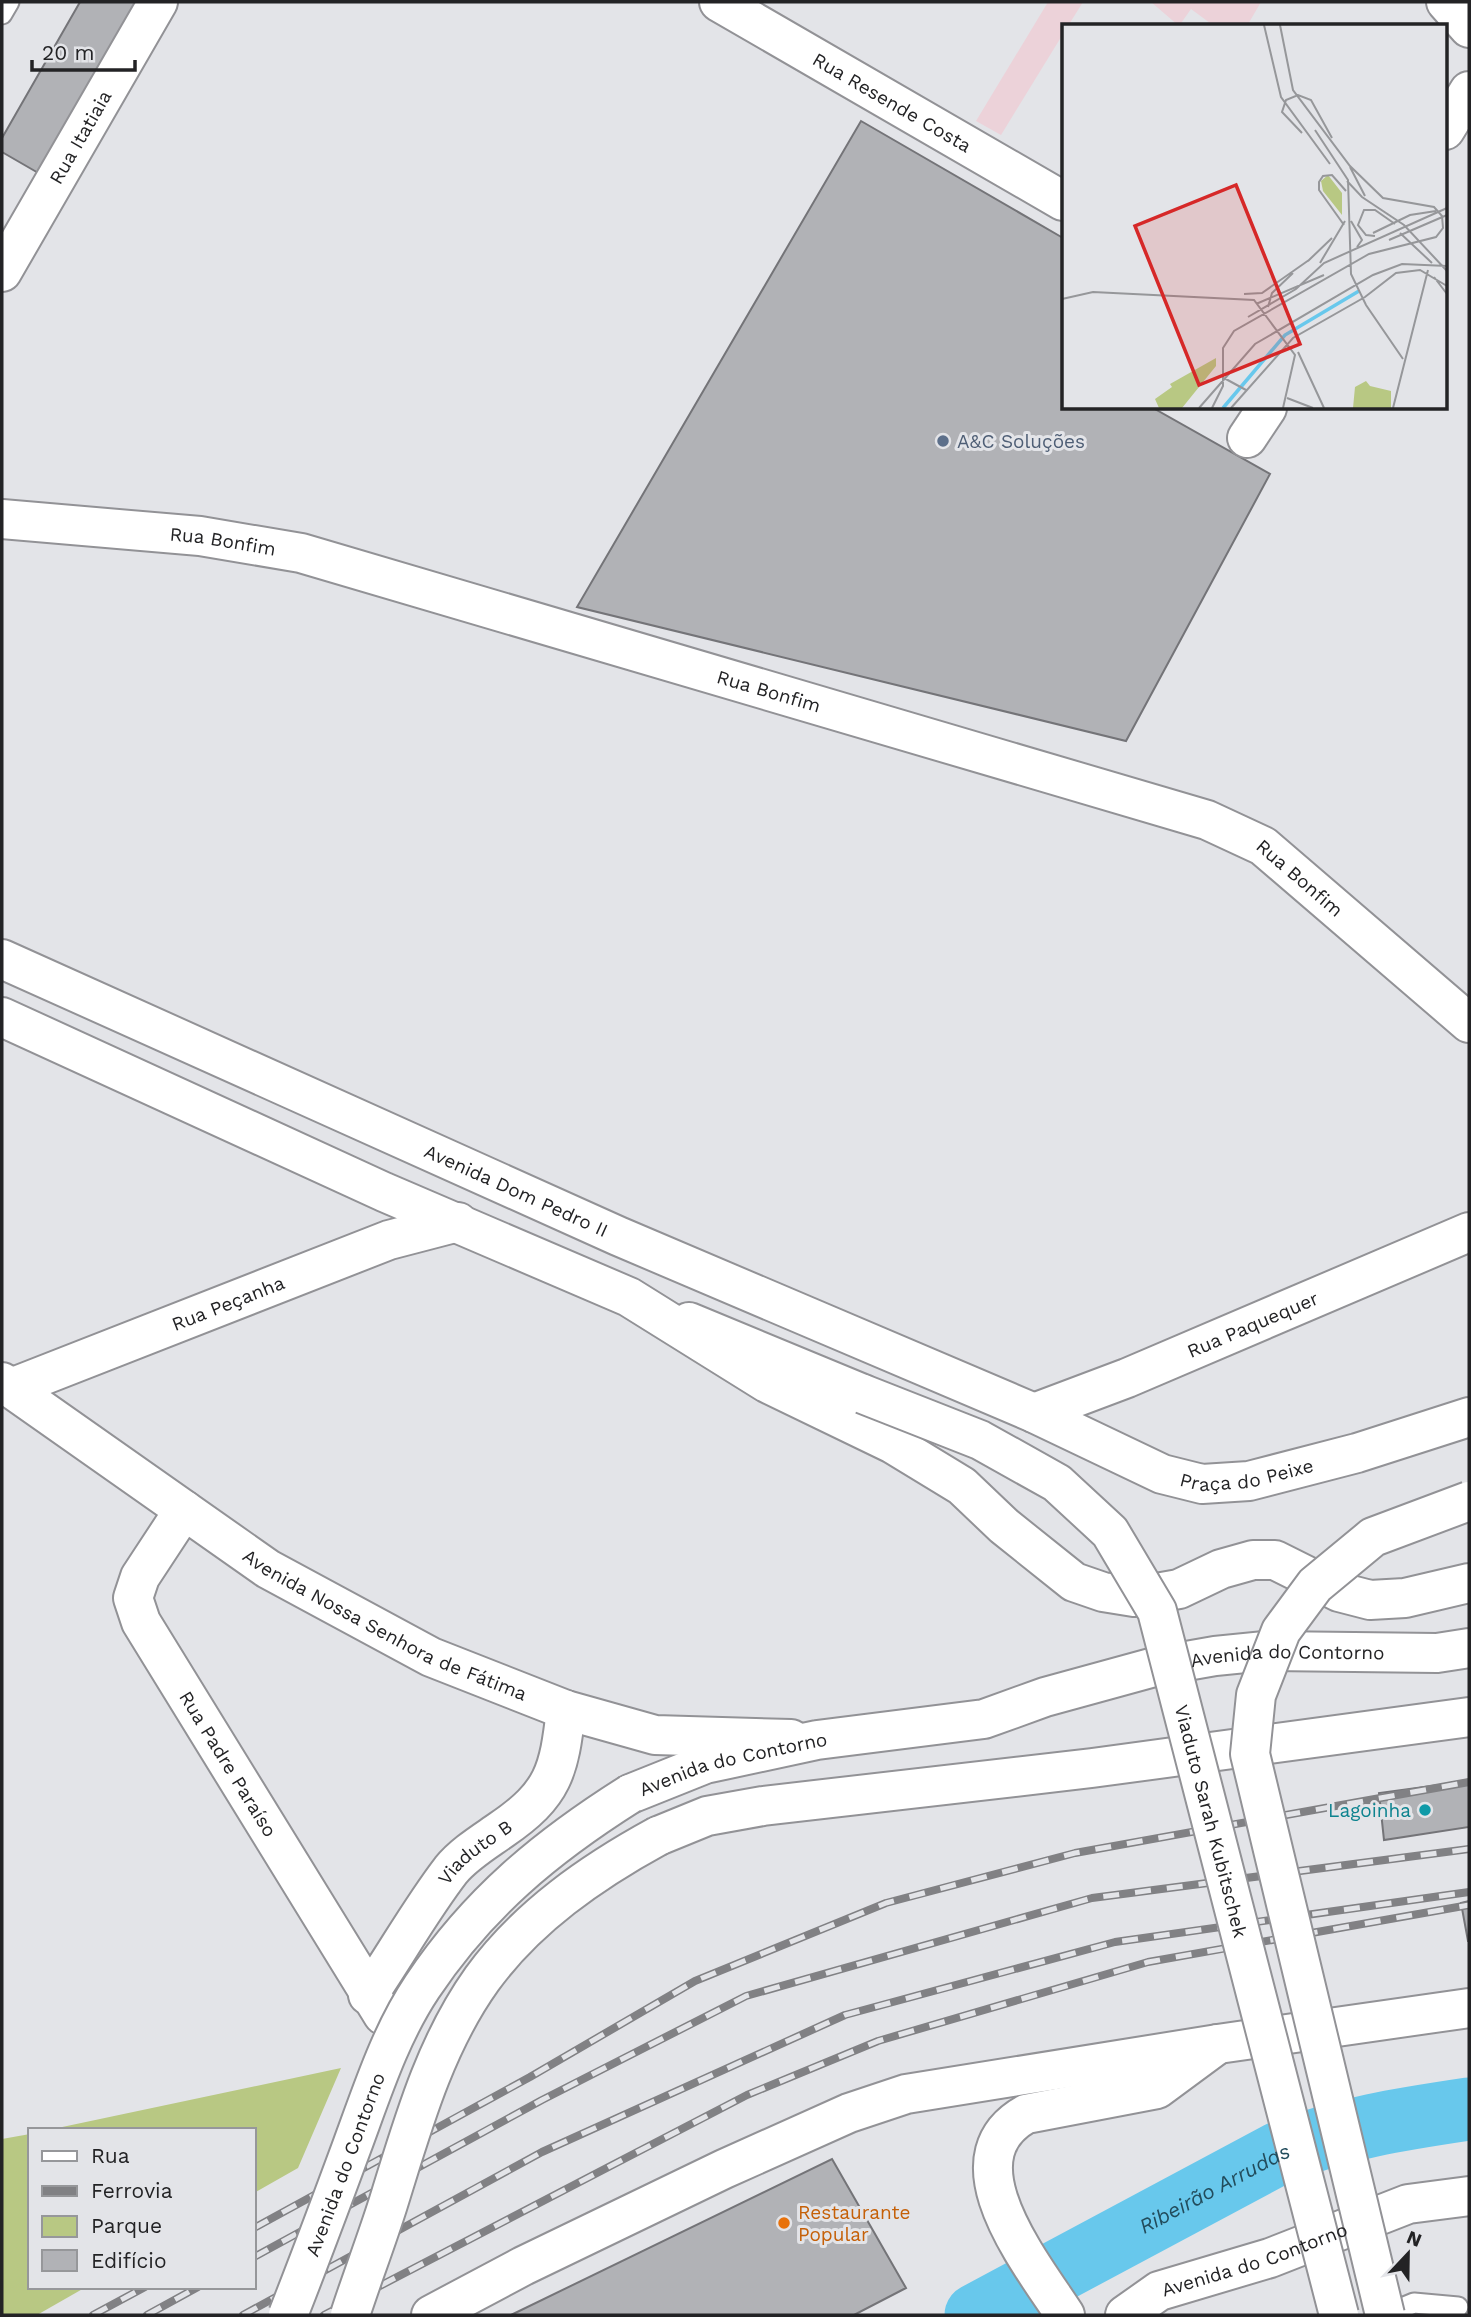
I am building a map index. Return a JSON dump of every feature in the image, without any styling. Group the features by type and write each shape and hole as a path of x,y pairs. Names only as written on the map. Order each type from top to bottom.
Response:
{"main road":[{"name":"Rua Itatiaia","path":"2,272 158,2"},
{"name":"Rua Resende Costa","path":"719,2 1062,200"},
{"path":"1446,2 1469,28"},
{"path":"1446,128 1469,91"},
{"name":"Rua Bonfim","path":"2,519 200,536 301,553 1207,820 1263,846 1469,1023"},
{"name":"Avenida Dom Pedro II","path":"2,959 618,1236 1034,1413"},
{"path":"2,1017 384,1192 629,1297 767,1383 893,1444 962,1486 1004,1526 1074,1581 1103,1592 1134,1597 1179,1589 1221,1569 1253,1560 1275,1560 1339,1592 1370,1600 1405,1598 1469,1583"},
{"name":"Rua Peçanha","path":"5,1388 388,1240 457,1222"},
{"name":"Rua Paquequer","path":"1034,1413 1139,1372 1469,1232"},
{"name":"Viaduto Sarah Kubitschek","path":"629,1297 980,1440 1057,1483 1110,1531 1157,1611 1339,2315"},
{"name":"Avenida Nossa Senhora de Fátima","path":"5,1388 268,1569 431,1657 566,1710 655,1735 817,1740"},
{"name":"Praça do Peixe","path":"1034,1413 1162,1474 1202,1484 1249,1481 1357,1453 1469,1417"},
{"path":"1385,2315 1250,1754 1256,1695 1282,1631 1315,1585 1373,1537 1469,1501"},
{"name":"Rua Padre Paraíso","path":"184,1510 140,1577 133,1598 141,1622 375,2005"},
{"name":"Avenida do Contorno","path":"288,2315 378,2076 422,1987 467,1926 517,1874 569,1832 630,1794 705,1764 817,1740 984,1719 1045,1697 1158,1666 1215,1656 1265,1651 1437,1653 1469,1648"},
{"name":"Viaduto B","path":"375,2005 452,1870 480,1844 524,1814 548,1788 560,1759 566,1710"},
{"path":"350,2315 420,2101 456,2021 482,1979 513,1943 584,1879 658,1836 707,1816 763,1806 1092,1769 1469,1717"},
{"path":"1290,2121 1296,1948"},
{"path":"430,2315 548,2254 849,2113 906,2094 1217,2044 1469,2008"},
{"path":"1060,2307 999,2206 992,2175 993,2158 1010,2123 1027,2114 1157,2089 1217,2044"},
{"name":"Avenida do Contorno","path":"1125,2315 1408,2204 1469,2196"}],"lane":[{"path":"2,15 9,2"},
{"path":"1385,2315 1414,2303 1458,2307"}],"shaded area":[{"path":"1048,2 1083,2 1069,24 1062,24 1062,36 1001,135 976,121"},
{"path":"1151,2 1261,2 1248,24 1211,24 1191,9 1180,24 1177,24"}],"green space":[{"path":"341,2068 298,2168 256,2192 256,2128 57,2128"},
{"path":"28,2134 28,2289 82,2289 37,2315 2,2315 2,2139"}],"building":[{"path":"80,2 148,2 47,178 2,152 2,138"},
{"name":"A&C Soluções","path":"861,121 1062,237 1062,410 1157,410 1270,474 1126,741 577,607"},
{"name":"Lagoinha","path":"1469,1781 1469,1827 1384,1840 1379,1793"},
{"path":"1469,1901 1469,1941 1468,1941 1461,1903"},
{"name":"Restaurante Popular","path":"832,2159 906,2288 854,2315 511,2315"}],"waterway":[{"name":"Ribeirão Arrudas","path":"976,2315 1279,2153 1349,2131 1469,2109"}],"railway":[{"path":"256,2227 530,2077 695,1981 886,1903 1075,1853 1469,1782"},
{"path":"256,2256 542,2100 746,1996 1092,1898 1469,1849"},
{"path":"243,2315 542,2152 845,2015 1115,1942 1469,1892"},
{"path":"324,2315 747,2095 878,2041 1148,1962 1469,1905"},
{"path":"93,2315 141,2289"},
{"path":"147,2315 194,2289"}],"place":[{"name":"A&C Soluções","path":"943,441"},
{"name":"Lagoinha","path":"1425,1810"},
{"name":"Restaurante Popular","path":"784,2223"}]}
